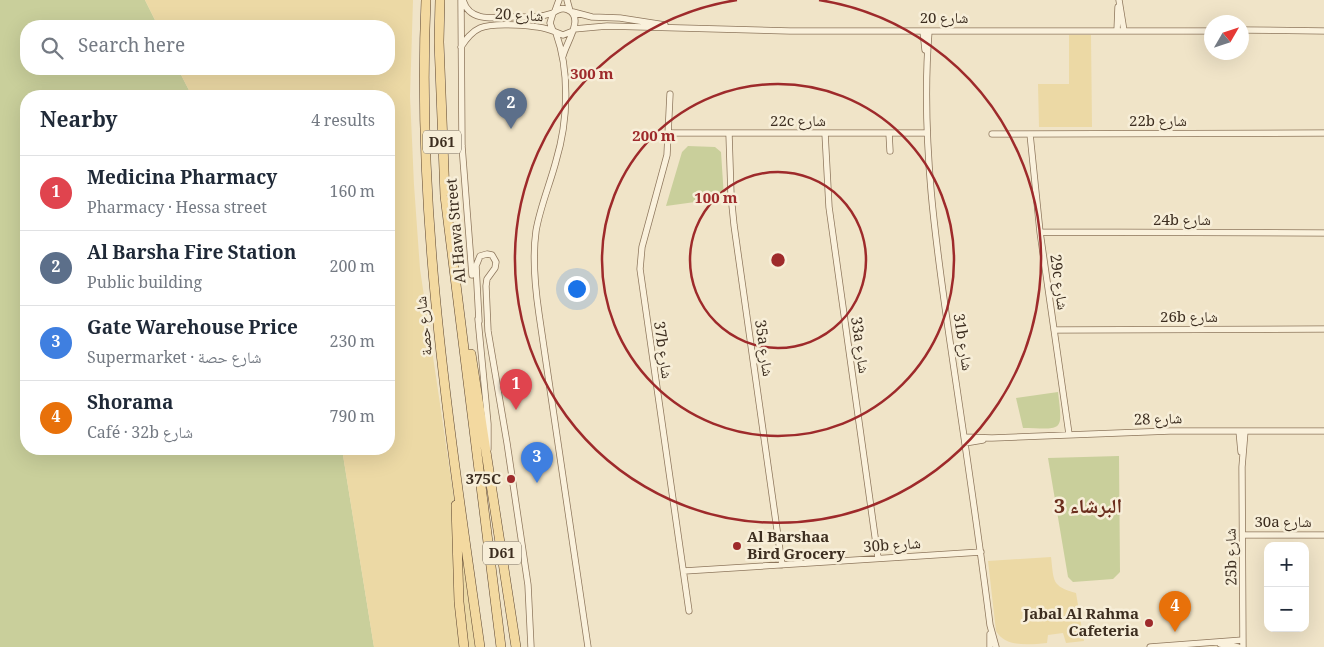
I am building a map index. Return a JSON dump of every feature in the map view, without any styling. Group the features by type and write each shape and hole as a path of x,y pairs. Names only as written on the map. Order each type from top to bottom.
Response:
{"main road":[{"name":"شارع حصة","path":"426,0 425,118 432,255 440,343 480,647"},
{"name":"D61","path":"440,0 445,196 501,647"},
{"name":"D61","path":"456,283 464,317 505,567 516,647"},
{"path":"456,472 456,536 464,647"}],"street":[{"name":"شارع 20","path":"462,0 472,13 485,18 536,17 554,12"},
{"name":"Al Hawa Street","path":"462,0 462,146 475,306 479,321 489,435 486,458"},
{"path":"559,0 550,23 555,32 563,58 564,102 562,135 557,160 538,220 534,250 534,269 588,647"},
{"path":"563,58 576,21 567,0"},
{"path":"1119,0 1124,31"},
{"path":"1116,31 1119,0"},
{"path":"554,12 563,9 571,11"},
{"name":"شارع 20","path":"571,11 592,17 627,19 676,27"},
{"name":"شارع 20","path":"461,47 471,34 487,26 535,26 555,32"},
{"name":"شارع 20","path":"573,30 607,26 790,31 1204,30"},
{"path":"555,32 563,35 573,30"},
{"path":"1249,30 1324,31"},
{"name":"31b شارع","path":"926,31 926,133 941,281 981,552 990,625 990,647"},
{"name":"37b شارع","path":"670,94 669,133 665,166 642,247 640,269 689,611"},
{"name":"22c شارع","path":"669,133 926,133"},
{"path":"889,133 890,151"},
{"name":"22b شارع","path":"992,134 1324,133"},
{"name":"35a شارع","path":"729,134 734,225 782,565"},
{"name":"33a شارع","path":"826,134 829,207 878,558"},
{"name":"29c شارع","path":"1030,134 1040,232 1069,434"},
{"name":"24b شارع","path":"1040,232 1324,232"},
{"path":"479,321 476,266 480,256 487,254 494,257 496,262 495,268 487,279 486,286 491,346 528,585 531,647"},
{"name":"26b شارع","path":"1054,330 1324,329"},
{"name":"شارع 28","path":"965,440 1170,431 1324,431"},
{"name":"25b شارع","path":"1242,431 1243,644"},
{"name":"30a شارع","path":"1243,535 1324,535"},
{"name":"30b شارع","path":"684,571 981,552"},
{"name":"31b شارع","path":"990,625 996,647"},
{"path":"1150,647 1214,643 1243,644"},
{"path":"1214,643 1238,647"}],"green space":[{"path":"0,0 145,0 155,20 20,20 20,75 181,75 189,90 20,90 20,455 343,455 374,647 0,647"},
{"path":"688,146 715,147 721,152 724,198 666,206 682,152"},
{"path":"1058,392 1060,422 1057,426 1046,429 1023,428 1016,398"},
{"path":"1119,456 1120,572 1113,579 1073,582 1068,577 1048,458"}],"sand":[{"path":"145,0 413,0 410,96 420,269 476,647 374,647 343,455 395,455 395,90 189,90 181,75 395,75 395,20 155,20"},
{"path":"1069,35 1091,35 1092,127 1039,127 1038,84 1069,84"},
{"path":"1051,557 1055,581 1062,588 1076,593 1084,641 1066,643 1063,633 1048,635 1047,643 1017,644 1005,640 996,631 988,561"}],"place":[{"name":"Al Barsha Fire Station","path":"511,129"},
{"name":"Medicina Pharmacy","path":"516,410"},
{"name":"375C","path":"511,479"},
{"name":"Gate Warehouse Price","path":"537,483"},
{"name":"Al Barshaa Bird Grocery","path":"737,546"},
{"name":"Jabal Al Rahma Cafeteria","path":"1149,623"},
{"name":"Shorama","path":"1175,632"}],"district":[{"name":"البرشاء 3","path":"1088,506"}]}
